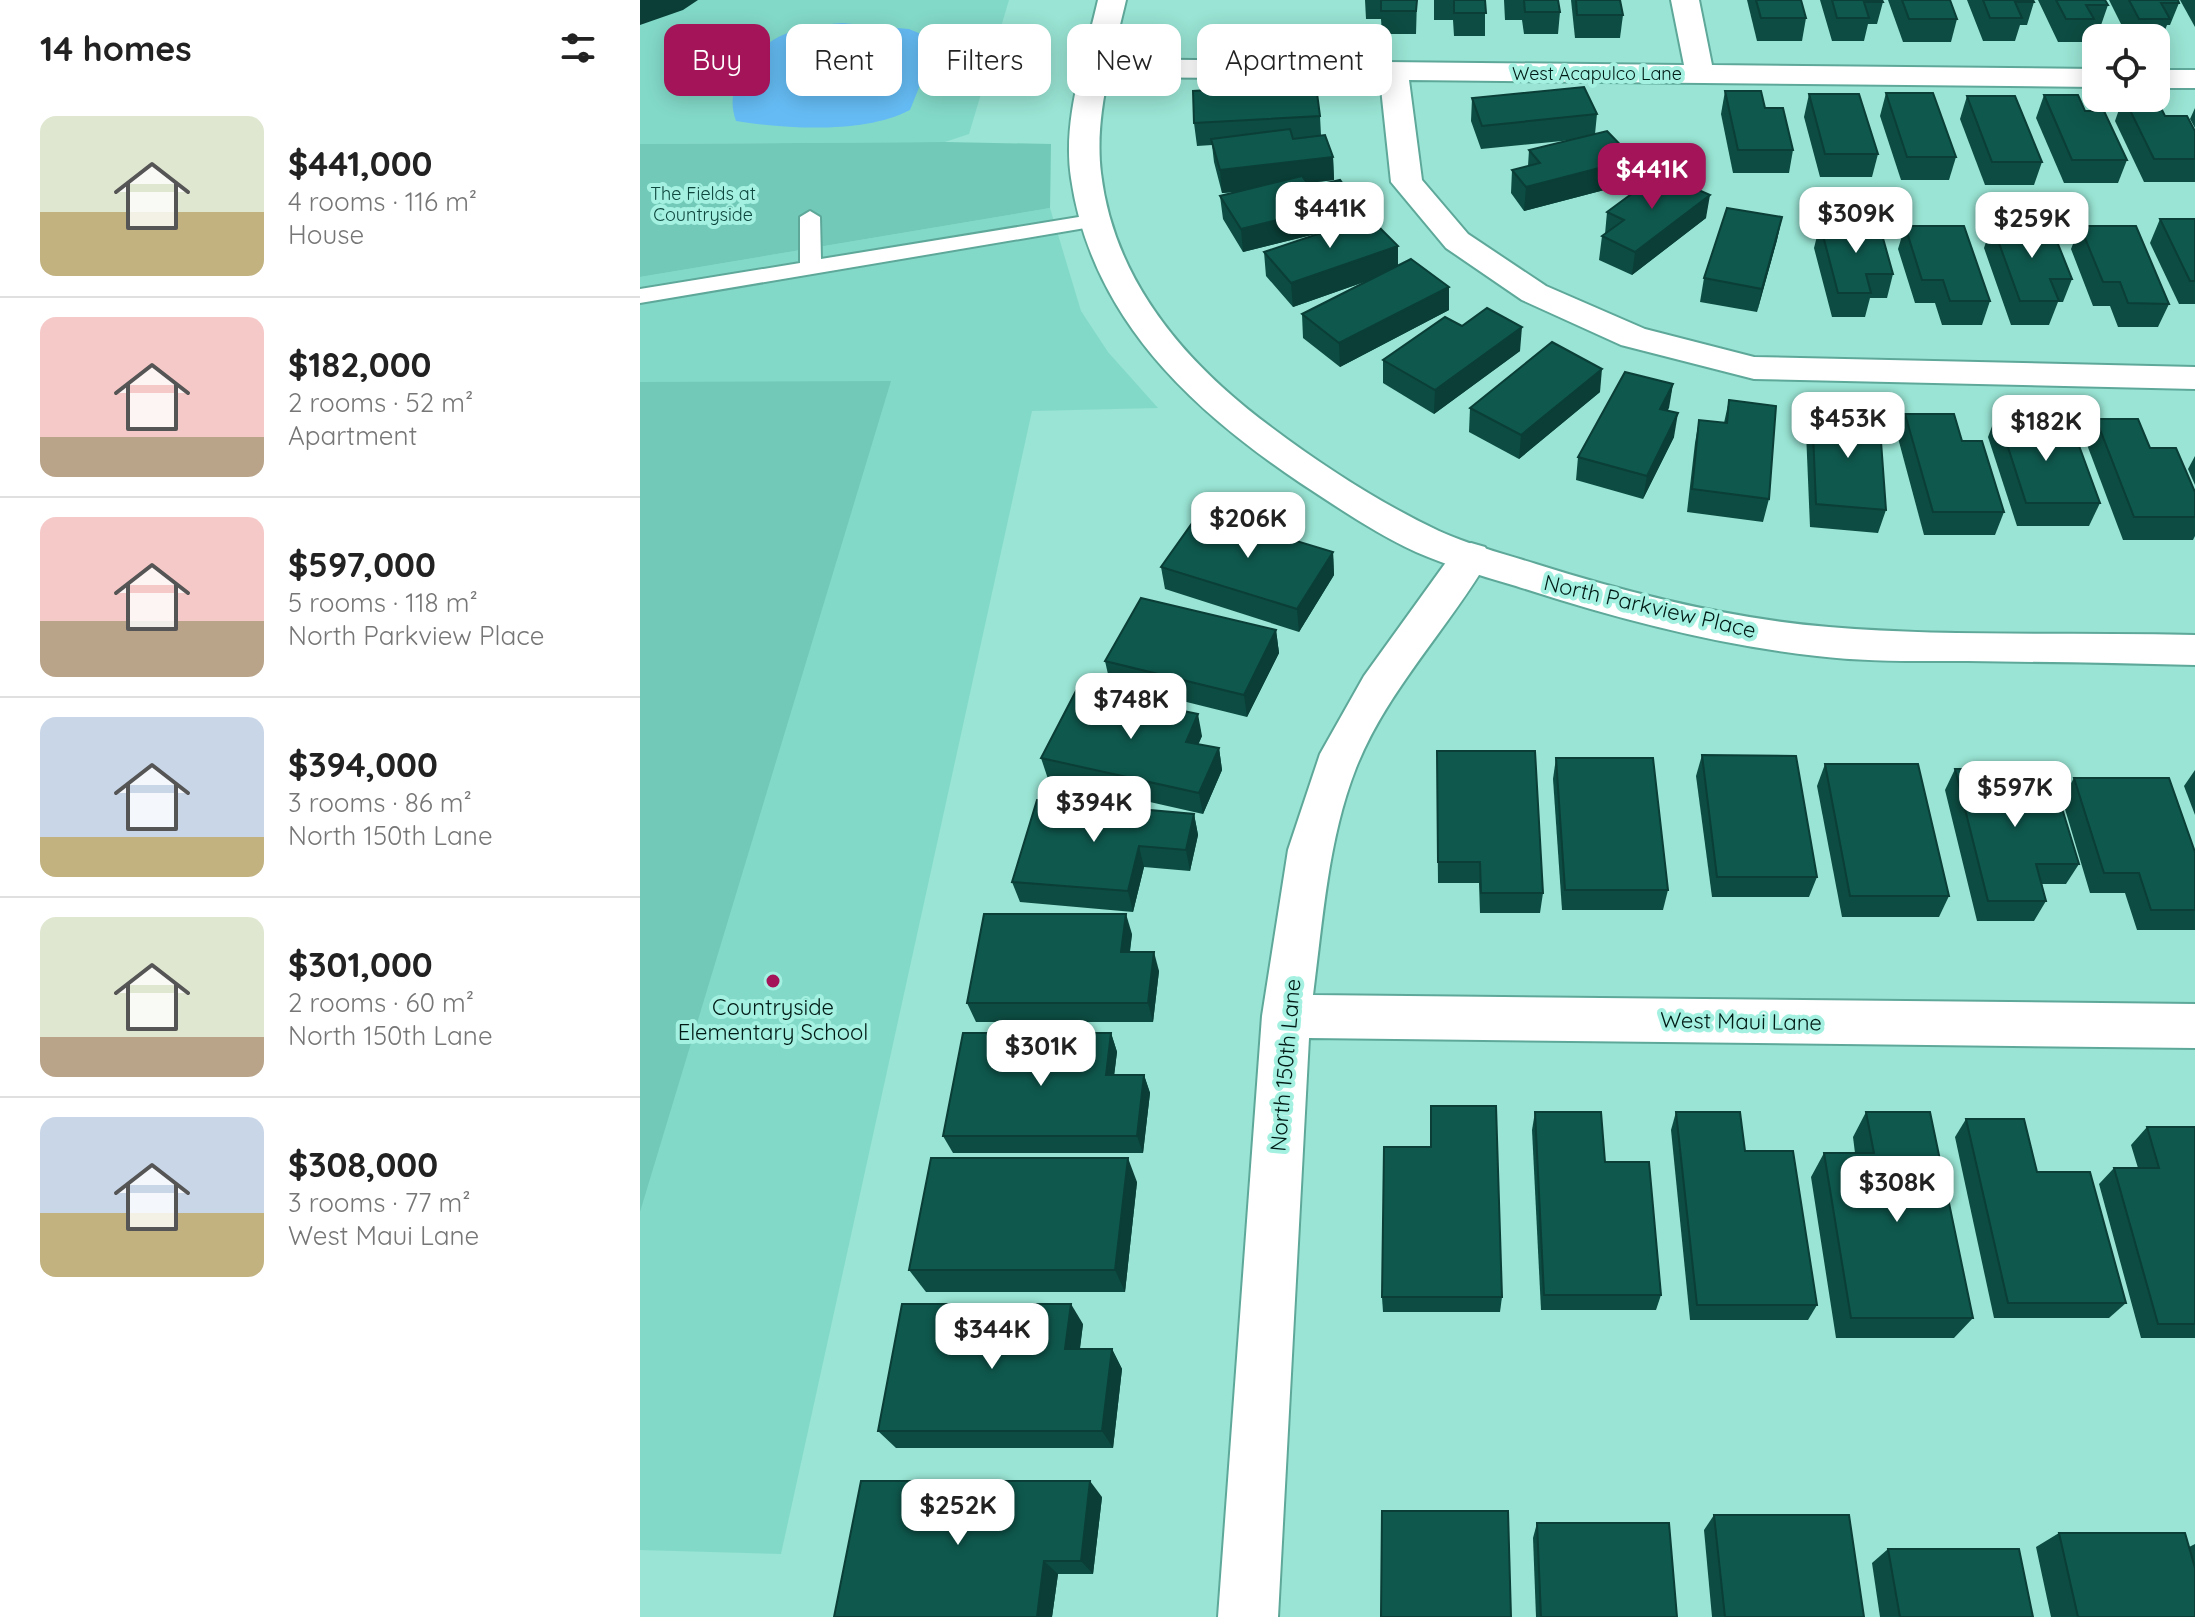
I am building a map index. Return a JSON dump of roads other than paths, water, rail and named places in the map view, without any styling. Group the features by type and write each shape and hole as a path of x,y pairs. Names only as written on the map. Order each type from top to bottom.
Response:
{"street":[{"name":"North Parkview Place","path":"1107,24 1112,0"},
{"path":"1685,0 1700,75"},
{"name":"West Acapulco Lane","path":"1181,69 2082,78"},
{"path":"1394,72 1407,182 1457,241 1534,293 1633,337 1754,368 2195,378"},
{"path":"2170,79 2195,79"},
{"name":"North Parkview Place","path":"1091,96 1087,116 1086,175 1101,244 1133,310 1163,351 1195,386 1247,429 1355,501 1428,541 1598,598 1749,631 1819,641 2195,650"},
{"name":"North 150th Lane","path":"1248,1617 1286,1016 1310,850 1335,766 1379,687 1471,557"},
{"name":"West Maui Lane","path":"1286,1016 2195,1026"}],"lane":[{"path":"810,217 811,267"},
{"path":"640,296 1097,220"}],"water":[{"path":"902,28 918,33 918,90 910,110 871,123 825,128 736,121 733,96 770,96 770,42 784,35 786,96 902,96"}],"place":[{"name":"Countryside Elementary School","path":"773,981"}],"park label":[{"name":"The Fields at Countryside","path":"703,204"}]}
